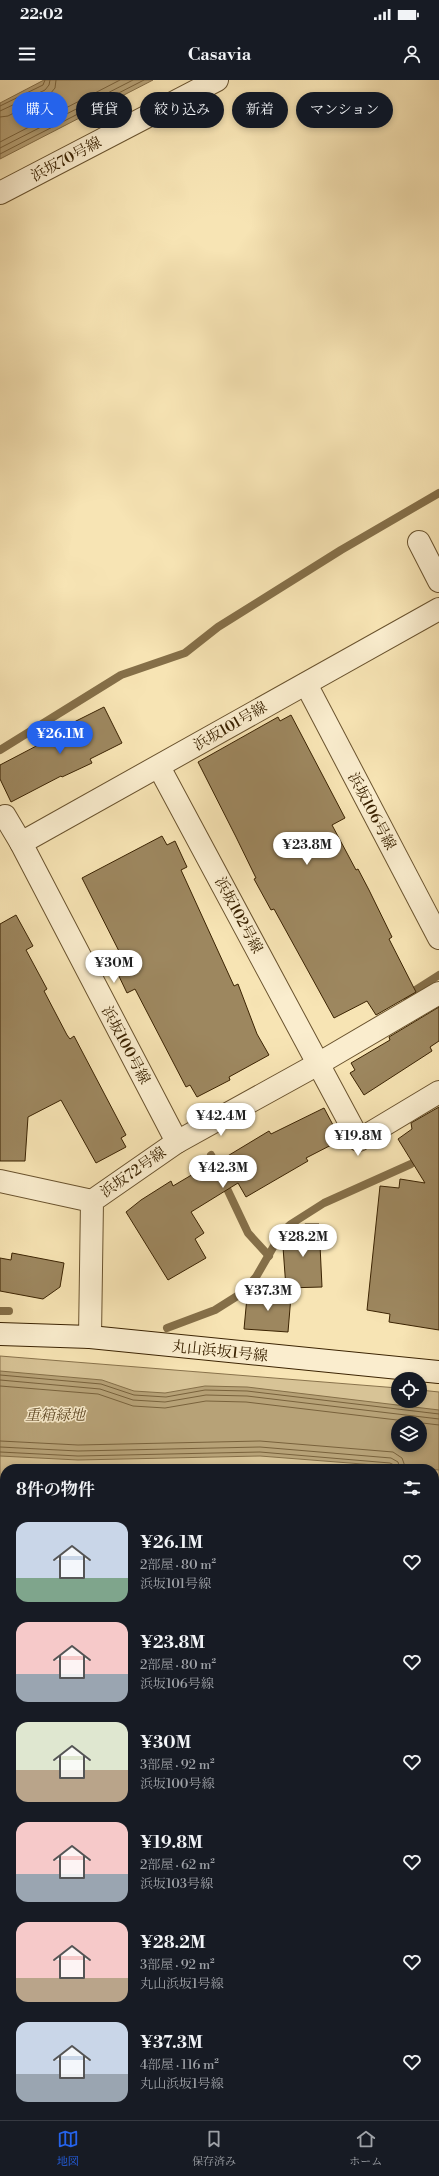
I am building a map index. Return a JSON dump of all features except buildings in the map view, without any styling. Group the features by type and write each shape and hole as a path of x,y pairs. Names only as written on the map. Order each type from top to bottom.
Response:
{"street":[{"name":"浜坂70号線","path":"0,193 217,80"},
{"path":"419,542 439,580"},
{"name":"浜坂101号線","path":"21,842 159,767 439,609"},
{"name":"浜坂106号線","path":"306,684 439,938"},
{"name":"浜坂102号線","path":"159,767 359,1140 439,1092"},
{"name":"浜坂100号線","path":"4,816 21,842 177,1142"},
{"name":"浜坂72号線","path":"90,1337 92,1201 177,1142 318,1064 439,993"},
{"path":"0,1181 92,1201"},
{"name":"丸山浜坂1号線","path":"0,1334 90,1337 439,1372"}],"green space":[{"name":"重箱緑地","path":"0,1356 391,1387 391,1408 427,1408 427,1391 439,1392 439,1464 0,1464"}],"water":[{"path":"44,80 153,80 130,92 76,92 76,120 68,124 68,92 21,92"},
{"path":"12,97 12,128 60,128 0,159 0,103"},
{"path":"0,1371 102,1380 134,1391 165,1393 205,1386 247,1387 391,1404 391,1408 422,1408 439,1410 439,1464 362,1464 260,1456 78,1460 0,1456"}],"waterway":[{"path":"0,750 121,675 185,653 218,627 341,550 439,493"},
{"path":"406,996 439,975"},
{"path":"211,1155 248,1233 269,1256"},
{"path":"167,1328 215,1310 242,1293 256,1277 282,1232 291,1224 324,1203 411,1164"},
{"path":"0,1311 9,1311"}]}
